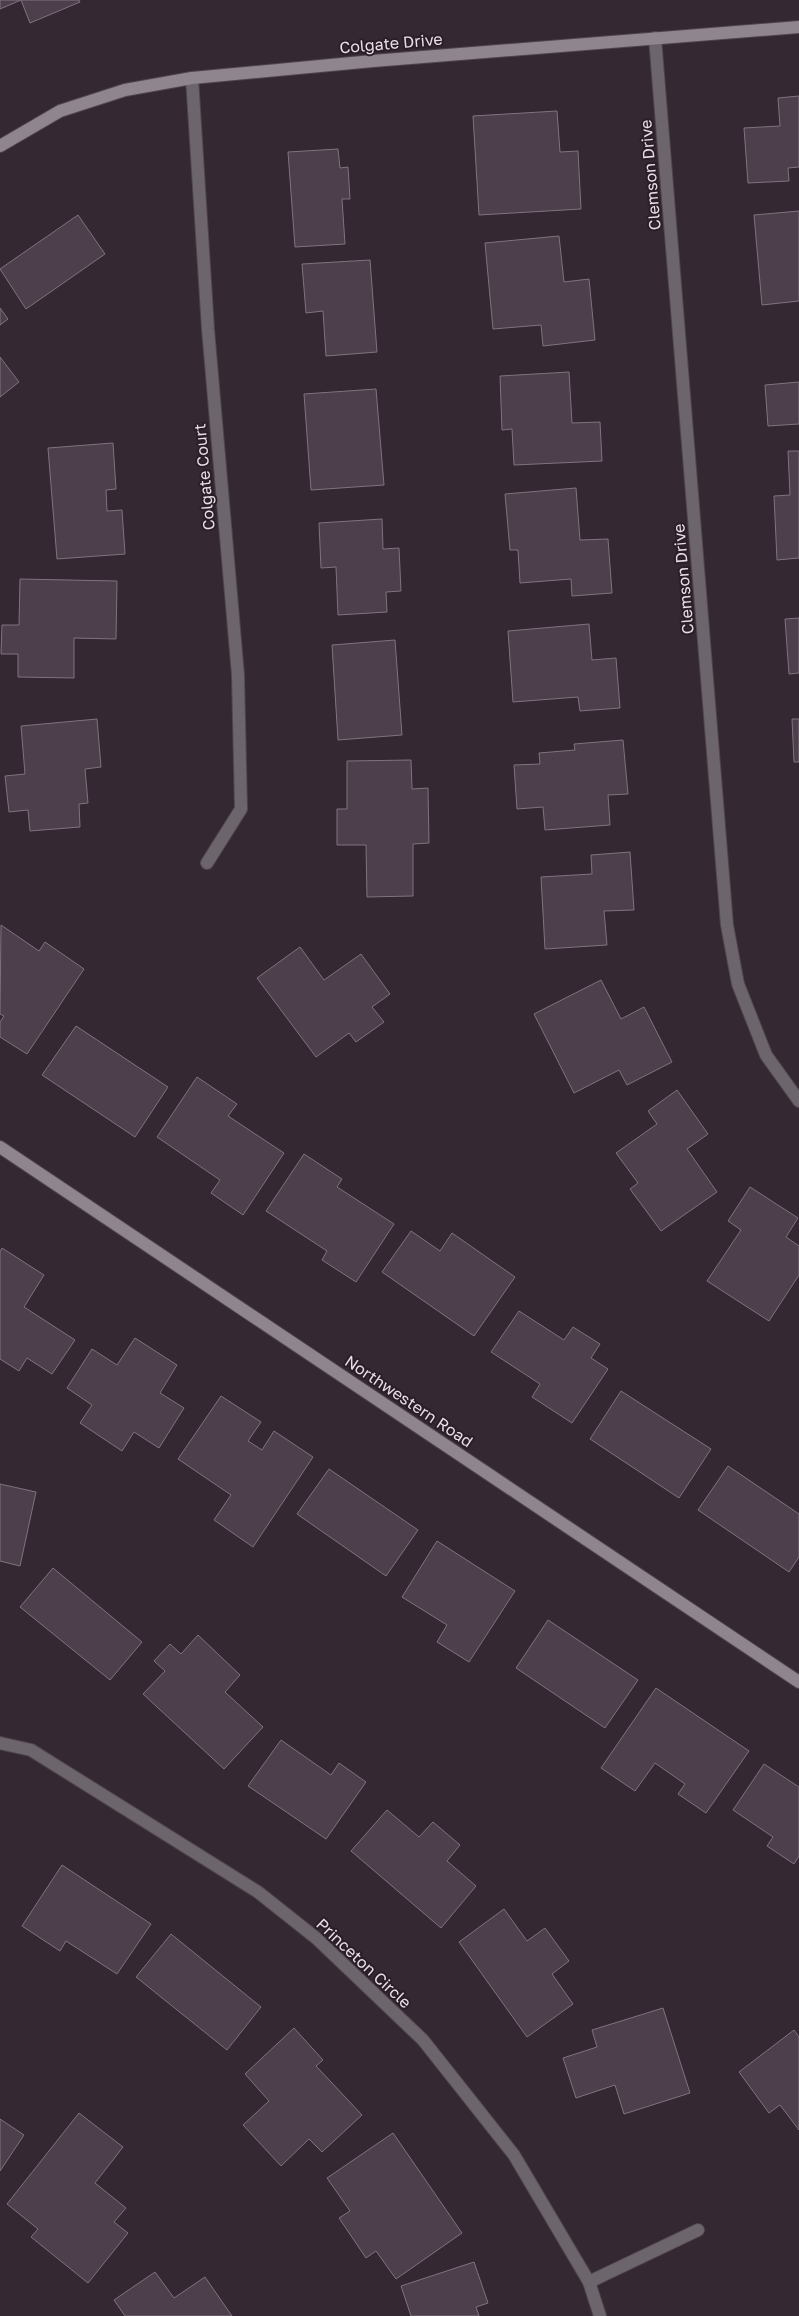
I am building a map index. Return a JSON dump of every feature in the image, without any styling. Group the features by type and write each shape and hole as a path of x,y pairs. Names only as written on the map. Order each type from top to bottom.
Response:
{"street":[{"name":"Colgate Drive","path":"0,146 60,111 125,90 192,78 655,38 799,28"},
{"name":"Clemson Drive","path":"655,38 728,925 738,984 766,1055 799,1102"},
{"name":"Colgate Court","path":"192,78 208,330 238,675 241,809 207,863"},
{"name":"Northwestern Road","path":"0,1147 799,1682"},
{"name":"Princeton Circle","path":"0,1743 31,1750 258,1892 316,1938 423,2040 514,2155 589,2282 600,2316"},
{"path":"589,2282 698,2230"}],"building":[{"path":"0,0 21,0 0,9"},
{"path":"21,0 79,0 80,2 30,23"},
{"path":"799,96 799,167 788,168 789,181 748,183 744,128 780,126 778,98"},
{"path":"557,111 560,152 578,151 581,209 479,215 473,116"},
{"path":"338,149 340,168 348,167 350,199 342,199 345,244 295,247 288,152"},
{"path":"799,211 799,301 762,305 754,215"},
{"path":"78,215 105,254 26,309 0,269"},
{"path":"559,236 564,282 589,279 595,340 543,346 541,325 493,329 485,243"},
{"path":"370,260 377,352 326,356 323,311 306,313 302,264"},
{"path":"0,308 8,319 0,325"},
{"path":"0,357 19,382 0,397"},
{"path":"569,372 572,423 600,422 602,461 514,465 512,429 502,430 500,376"},
{"path":"799,382 799,424 768,426 765,385"},
{"path":"376,389 384,485 311,490 304,394"},
{"path":"113,443 116,489 106,490 107,511 122,510 125,554 57,559 48,448"},
{"path":"788,451 799,451 799,558 777,560 774,496 790,495"},
{"path":"576,488 580,540 608,539 612,593 572,596 571,579 520,583 518,550 510,550 505,494"},
{"path":"382,519 383,549 399,548 401,591 386,592 387,612 338,615 336,567 321,568 319,523"},
{"path":"20,579 117,581 116,639 74,638 74,678 18,677 18,654 1,654 2,625 19,625"},
{"path":"799,618 799,673 789,674 785,619"},
{"path":"589,624 592,660 616,658 620,708 580,711 578,697 513,702 508,631"},
{"path":"395,640 402,735 338,740 332,645"},
{"path":"97,719 101,767 85,769 88,803 79,804 80,827 30,831 28,810 9,812 5,776 25,774 21,726"},
{"path":"792,719 799,719 799,762 794,762"},
{"path":"623,740 628,794 608,795 610,825 545,830 543,807 517,809 514,765 540,764 539,753 575,750 574,744"},
{"path":"411,760 412,789 428,788 429,843 413,844 413,896 367,897 366,845 337,845 337,809 347,809 347,761"},
{"path":"630,852 634,910 604,911 607,945 545,949 541,877 592,874 591,855"},
{"path":"1,925 39,951 45,942 84,969 27,1054 0,1037 0,1022 4,1016 0,1014"},
{"path":"300,947 324,980 361,954 390,994 372,1007 384,1022 356,1042 349,1033 316,1057 257,978"},
{"path":"601,980 621,1019 644,1007 672,1062 627,1085 619,1070 574,1093 534,1014"},
{"path":"76,1026 168,1087 135,1137 42,1075"},
{"path":"197,1077 237,1104 228,1116 284,1153 243,1215 211,1193 220,1180 157,1137"},
{"path":"677,1090 708,1134 687,1149 717,1192 661,1231 630,1189 638,1183 616,1153 657,1124 648,1111"},
{"path":"304,1154 342,1179 337,1187 394,1224 356,1282 322,1260 327,1251 266,1211"},
{"path":"750,1187 798,1218 786,1237 799,1246 799,1275 769,1321 707,1281 741,1230 728,1221"},
{"path":"411,1231 440,1251 452,1233 515,1277 474,1336 382,1272"},
{"path":"2,1248 44,1275 24,1307 75,1340 52,1374 27,1358 19,1371 0,1359 0,1252"},
{"path":"519,1311 564,1340 573,1327 600,1344 591,1358 608,1369 572,1423 532,1397 540,1384 491,1352"},
{"path":"135,1338 177,1365 160,1393 184,1408 159,1448 134,1432 122,1451 80,1423 92,1405 67,1388 92,1349 117,1365"},
{"path":"621,1391 711,1449 679,1498 590,1439"},
{"path":"221,1396 261,1422 248,1441 262,1450 274,1431 313,1457 253,1547 214,1520 231,1495 178,1459"},
{"path":"728,1466 799,1514 799,1557 789,1572 698,1510"},
{"path":"329,1469 418,1530 386,1576 297,1514"},
{"path":"0,1484 36,1492 20,1566 0,1561"},
{"path":"437,1541 515,1591 469,1662 437,1642 447,1625 402,1597"},
{"path":"53,1568 142,1642 110,1680 20,1607"},
{"path":"548,1620 638,1680 605,1728 516,1668"},
{"path":"198,1635 240,1675 225,1692 263,1727 224,1769 143,1694 165,1671 154,1661 170,1644 181,1654"},
{"path":"656,1688 749,1751 706,1813 678,1794 685,1784 655,1763 635,1791 601,1768"},
{"path":"281,1740 331,1775 339,1763 366,1782 326,1839 248,1786"},
{"path":"764,1764 799,1787 799,1856 794,1864 767,1846 773,1837 733,1810"},
{"path":"387,1810 419,1837 433,1822 460,1845 447,1861 476,1886 441,1928 351,1851"},
{"path":"62,1865 151,1924 117,1974 66,1941 60,1951 22,1926"},
{"path":"504,1909 527,1941 545,1928 569,1961 552,1974 573,2004 527,2037 459,1942"},
{"path":"171,1934 261,2007 227,2050 136,1977"},
{"path":"663,2008 690,2093 624,2114 615,2085 576,2098 563,2058 597,2047 592,2030"},
{"path":"294,2028 323,2060 316,2066 362,2115 322,2152 309,2139 281,2166 243,2125 269,2101 245,2074"},
{"path":"794,2030 799,2037 799,2130 780,2105 769,2113 739,2072"},
{"path":"79,2113 123,2147 95,2183 126,2208 114,2222 128,2233 88,2283 31,2237 38,2229 7,2204"},
{"path":"0,2119 24,2135 0,2171"},
{"path":"393,2133 462,2233 396,2279 376,2251 366,2258 339,2218 350,2211 327,2178"},
{"path":"474,2262 488,2303 476,2307 479,2316 411,2316 401,2286"},
{"path":"155,2272 174,2298 205,2277 232,2316 125,2316 114,2300"}]}
